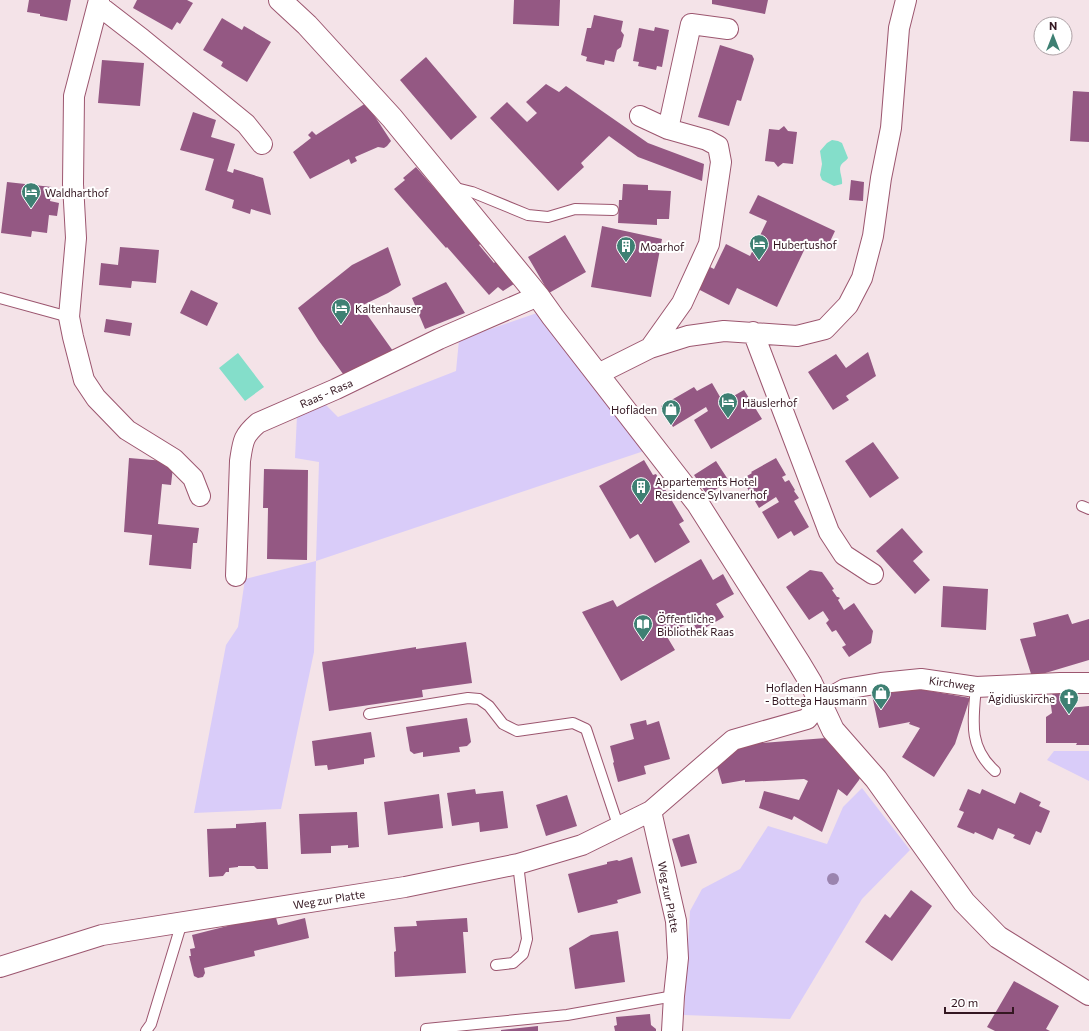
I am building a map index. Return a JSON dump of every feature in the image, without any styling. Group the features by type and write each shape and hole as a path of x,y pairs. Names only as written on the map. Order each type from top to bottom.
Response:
{"street":[{"path":"280,0 307,25 392,118 538,296 698,504 811,683 833,730 876,779 964,902 998,937 1089,994"},
{"path":"598,374 650,348 688,336 724,331 797,336 825,329 848,305 862,278 873,236 890,128 899,28 906,0"},
{"path":"200,496 193,478 174,459 127,430 96,398 84,380 72,337 69,317 76,238 73,184 74,96 98,3 246,124 262,144"},
{"path":"668,129 691,24 728,29"},
{"path":"640,116 668,129 707,140 718,146 721,162 709,244 682,304 650,348"},
{"name":"Raas - Rasa","path":"236,576 240,461 242,445 248,432 258,422 336,389 439,338 538,296"},
{"path":"752,332 829,532 844,555 873,574"},
{"name":"Kirchweg","path":"820,703 846,689 881,683 921,679 976,687 1089,683"},
{"name":"Weg zur Platte","path":"0,967 102,935 405,887 518,864 582,845 651,811 733,740 807,719 820,703"},
{"name":"Weg zur Platte","path":"651,811 676,921 678,958 672,1031"}],"lane":[{"path":"448,186 472,192 528,215 548,217 575,208 614,210"},
{"path":"0,298 69,317"},
{"path":"976,687 973,726 978,748 987,764 995,771"},
{"path":"369,714 468,698 479,699 489,706 503,724 517,731 573,723 586,729 619,828"},
{"path":"496,965 513,963 523,954 528,939 518,864"},
{"path":"146,1031 151,1024 182,922"},
{"path":"426,1031 567,1015 674,996"}],"shaded area":[{"path":"832,140 842,143 848,158 840,167 842,184 834,186 822,180 820,175 822,164 820,151"},
{"path":"537,313 644,451 316,561 319,462 295,458 297,415 324,403 338,417 456,371 459,340"},
{"path":"238,353 264,387 245,401 219,368"},
{"path":"316,561 314,652 281,809 194,813 226,645 238,627 245,579"},
{"path":"1054,751 1089,751 1089,781 1047,760"},
{"path":"862,788 910,850 862,899 790,1019 684,1015 690,911 702,889 740,869 768,826 827,844 843,807"}],"building":[{"path":"29,0 71,0 67,21 27,12"},
{"path":"137,0 187,0 193,3 180,24 177,22 172,30 133,8"},
{"path":"514,0 560,0 559,26 513,24"},
{"path":"712,0 768,0 765,14 712,4"},
{"path":"594,15 623,21 621,31 624,35 621,47 617,50 614,62 605,60 604,65 586,61 587,57 581,55 587,28 591,28"},
{"path":"222,18 242,30 244,26 271,42 247,82 221,66 223,62 203,50"},
{"path":"655,27 669,30 662,67 657,66 656,70 638,66 639,62 633,61 639,28 654,31"},
{"path":"720,45 752,55 754,59 741,101 737,100 729,126 698,117"},
{"path":"426,57 477,117 451,140 400,80"},
{"path":"102,60 144,63 140,106 98,103"},
{"path":"546,84 559,92 566,86 648,143 704,164 702,181 638,157 609,136 581,163 584,167 558,191 490,118 507,102 527,122 537,113 526,102"},
{"path":"1073,91 1089,92 1089,142 1070,141"},
{"path":"366,103 391,141 384,148 378,147 355,157 357,161 351,164 349,159 310,179 293,152 311,138 308,135 312,131 316,135"},
{"path":"193,112 216,120 211,137 235,144 227,171 233,173 234,169 263,178 271,215 251,209 250,214 232,208 234,200 205,190 214,159 180,150"},
{"path":"784,126 788,131 797,132 793,164 783,163 778,167 774,162 765,161 769,129 779,130"},
{"path":"416,167 482,243 479,245 494,263 497,260 517,282 503,291 498,287 489,295 394,189 405,180 403,178"},
{"path":"851,180 864,182 863,201 849,200"},
{"name":"Waldharthof","path":"7,182 52,187 50,201 59,203 57,216 49,215 47,233 32,231 31,237 1,233"},
{"path":"623,184 648,185 648,190 671,191 669,219 657,219 657,225 618,223 619,200 622,200"},
{"name":"Hubertushof","path":"758,195 835,231 826,250 808,242 777,307 737,288 729,305 696,288 706,265 714,269 726,244 750,256 767,221 749,213"},
{"name":"Moarhof","path":"602,226 662,239 651,297 591,287"},
{"path":"565,235 586,272 549,293 528,257"},
{"path":"120,247 159,250 156,283 132,281 131,288 99,285 101,263 118,265"},
{"name":"Kaltenhauser","path":"388,247 401,285 361,306 393,351 346,378 319,341 298,308 352,265"},
{"path":"446,282 465,313 425,329 412,298"},
{"path":"191,290 218,303 207,326 180,313"},
{"path":"106,319 132,323 130,336 104,332"},
{"path":"868,352 876,376 846,396 849,400 833,410 808,372 836,354 846,368"},
{"name":"Häuslerhof","path":"712,383 723,402 744,390 762,419 711,449 694,420 708,411 706,407 673,427 661,406 694,387 697,391"},
{"path":"873,442 899,478 870,498 845,461"},
{"path":"129,458 165,461 165,466 173,467 171,485 162,484 158,524 199,528 197,543 193,543 191,569 149,565 152,535 124,532"},
{"path":"776,458 786,475 782,477 785,482 789,480 799,498 794,501 809,527 794,536 791,531 778,539 762,512 779,502 776,497 759,508 742,479 752,473 751,472"},
{"name":"Appartements Hotel Residence Sylvanerhof","path":"644,460 653,475 656,474 684,521 679,524 690,542 655,563 638,534 630,539 599,486"},
{"path":"716,461 729,481 707,495 694,475"},
{"path":"264,469 308,470 307,560 267,559 268,508 263,508"},
{"path":"902,528 923,552 913,561 930,580 915,594 876,551"},
{"path":"701,559 713,580 723,574 734,594 716,604 724,617 698,632 692,621 666,635 675,650 621,681 582,612 613,600 617,607"},
{"path":"810,570 822,572 834,589 832,590 837,597 840,598 838,600 844,610 854,603 873,631 871,643 849,657 842,647 846,645 836,630 832,632 826,623 829,620 823,611 809,620 786,587"},
{"path":"943,586 988,589 986,630 941,627"},
{"path":"1068,614 1072,624 1089,619 1089,660 1032,677 1020,639 1036,636 1033,623"},
{"path":"466,642 472,683 422,690 423,697 329,711 322,662 416,647 416,649"},
{"path":"919,689 970,698 955,744 934,777 902,757 920,728 909,724 910,722 879,728 872,695"},
{"name":"Ägidiuskirche","path":"1052,692 1064,692 1064,698 1068,697 1069,708 1089,706 1089,745 1076,745 1077,743 1046,743 1046,717 1052,713 1050,699 1053,699"},
{"path":"467,718 471,742 467,746 459,747 460,752 423,757 423,752 414,754 410,751 406,727"},
{"path":"646,720 647,725 659,721 670,759 644,766 646,774 618,782 610,746 634,739 630,724"},
{"path":"371,732 375,757 364,759 364,764 328,770 327,765 315,766 312,741"},
{"path":"826,738 861,776 847,796 838,789 822,832 794,816 792,820 759,808 764,791 799,800 808,781 804,779 745,782 745,780 722,784 717,767 736,745"},
{"path":"475,789 476,794 503,791 508,828 480,832 479,822 452,826 447,793"},
{"path":"968,789 980,794 982,789 1015,804 1020,792 1041,802 1039,806 1050,811 1041,833 1036,831 1030,845 1013,838 1015,835 998,828 993,840 975,832 974,834 957,827 964,812 959,810"},
{"path":"439,794 443,828 388,835 384,802"},
{"path":"567,795 577,826 546,836 536,805"},
{"path":"357,812 359,847 348,848 348,845 331,846 331,853 301,854 299,814"},
{"path":"266,822 268,869 257,869 254,866 238,866 229,868 229,872 226,872 223,876 209,877 207,829 236,828 236,824"},
{"path":"689,834 697,863 681,867 672,839"},
{"path":"632,857 641,893 617,900 618,903 578,913 568,874 607,864 607,862 619,861"},
{"path":"911,890 932,906 892,961 865,942 885,914 890,918"},
{"path":"275,914 278,925 305,918 309,938 254,951 255,956 204,968 205,973 203,977 198,978 194,976 189,956 191,956 190,949 195,948 192,935"},
{"path":"467,918 468,932 463,932 466,973 395,977 394,952 396,951 394,927 417,926 416,921"},
{"path":"618,931 625,982 575,989 569,948 591,935"},
{"path":"1014,981 1059,1006 1046,1029 1050,1031 995,1031 987,1027"},
{"path":"650,1014 651,1025 656,1029 656,1031 615,1031 614,1026 617,1025 616,1017"},
{"path":"538,1026 538,1031 501,1031 501,1030"}],"place":[{"name":"Waldharthof","path":"31,209"},
{"name":"Hubertushof","path":"759,261"},
{"name":"Moarhof","path":"626,263"},
{"name":"Kaltenhauser","path":"341,325"},
{"name":"Häuslerhof","path":"728,419"},
{"name":"Hofladen","path":"671,426"},
{"name":"Appartements Hotel Residence Sylvanerhof","path":"641,504"},
{"name":"Öffentliche Bibliothek Raas","path":"643,641"},
{"name":"Hofladen Hausmann - Bottega Hausmann","path":"881,710"},
{"name":"Ägidiuskirche","path":"1069,715"}]}
